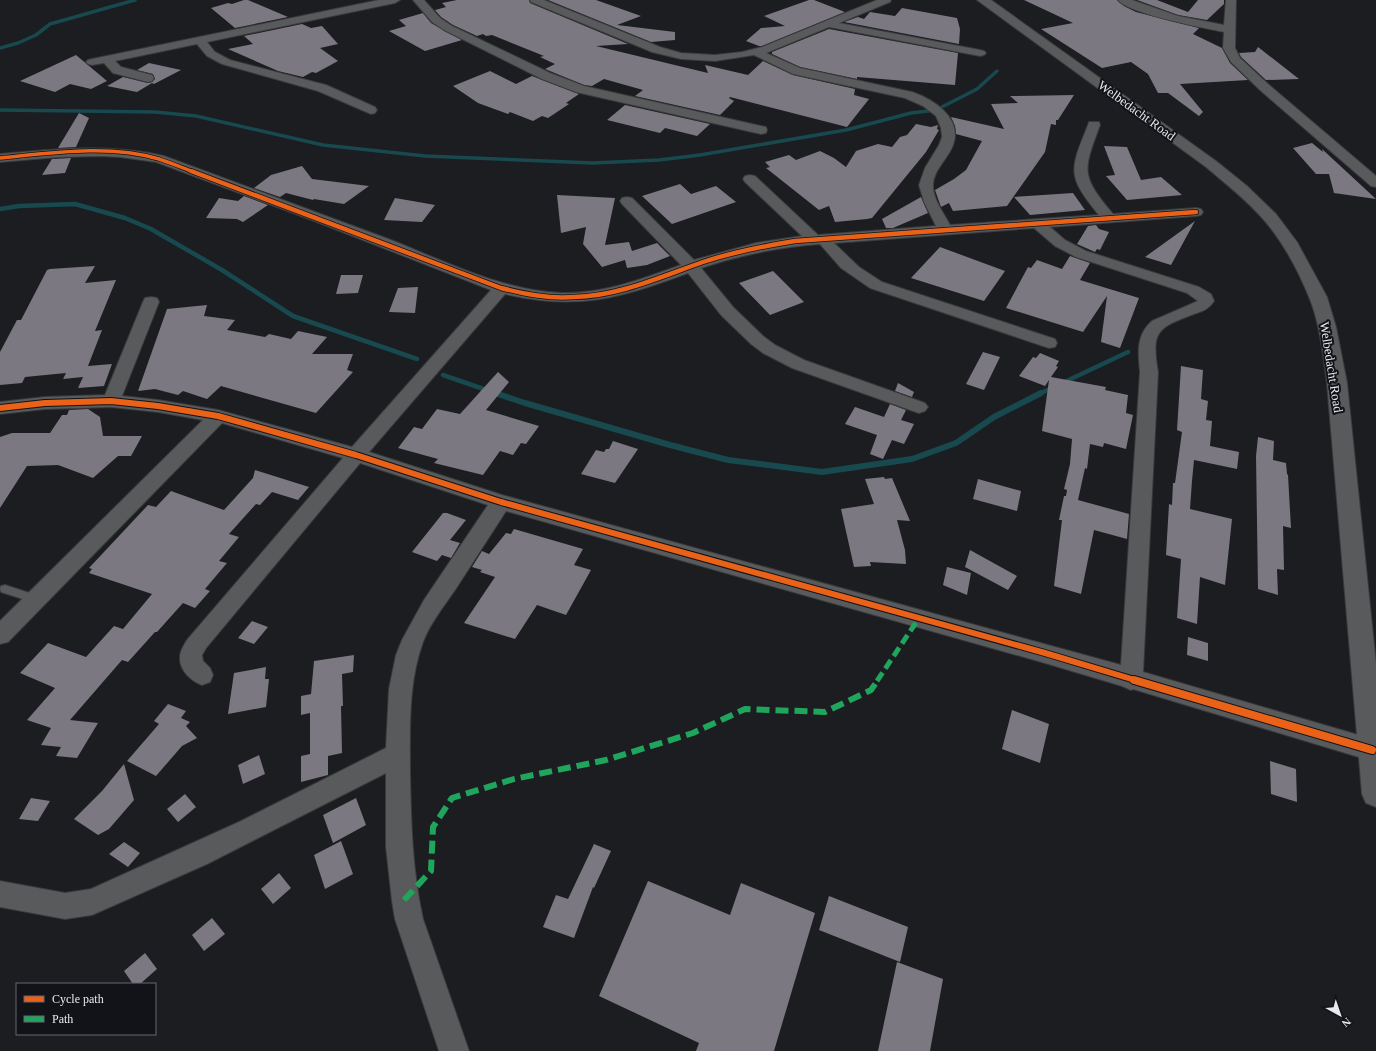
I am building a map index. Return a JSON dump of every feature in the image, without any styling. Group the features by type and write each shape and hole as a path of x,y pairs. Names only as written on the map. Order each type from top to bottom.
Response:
{"street":[{"path":"92,62 395,0"},
{"path":"418,0 436,20 448,28 566,84 744,132 761,130"},
{"path":"534,0 648,47 670,53 715,58 756,52 886,0"},
{"name":"Welbedacht Road","path":"983,0 1186,146 1242,189 1280,230 1291,245 1304,268 1318,297 1327,327 1337,383 1376,794"},
{"path":"1123,0 1163,17 1229,29"},
{"path":"1231,0 1229,29 1230,48 1235,60 1376,184"},
{"path":"828,24 980,53"},
{"path":"200,40 211,54 226,62 306,83 335,93 359,104 373,104"},
{"path":"756,52 779,64 797,71 908,95 935,109 947,125 949,136 947,144 928,178 926,190 945,230"},
{"path":"107,59 117,70 148,78"},
{"path":"1094,125 1081,160 1080,168 1085,187 1109,218"},
{"path":"0,158 65,152 92,152 146,156 159,159 501,288 548,297 598,295 674,274 691,266 753,247 818,239 1196,212"},
{"path":"750,179 852,270 876,285 1049,343"},
{"path":"627,201 691,266 727,311 757,340 780,356 919,407"},
{"path":"1038,224 1060,243 1080,254 1193,290 1204,297 1206,301 1201,306 1168,320 1152,329 1148,336 1147,358 1149,372 1131,680"},
{"path":"202,675 195,669 191,662 194,648 198,641 356,455 501,288"},
{"path":"110,401 151,302"},
{"path":"815,389 824,373"},
{"path":"0,408 45,403 110,401 158,406 218,416 356,455 501,502 1045,654 1372,750"},
{"path":"0,635 34,599 218,416"},
{"path":"454,1051 409,919 404,900 401,878 398,809 399,709 407,656 426,614 501,502"},
{"path":"0,894 65,906 92,902 241,835 398,754"}],"lane":[{"path":"5,589 34,599"}],"building":[{"path":"248,0 288,17 235,28 211,8"},
{"path":"457,0 529,0 530,3 628,44 596,46 708,73 705,65 748,75 763,61 793,75 855,89 854,95 869,99 847,127 730,97 729,98 734,101 720,115 635,96 643,90 604,79 592,86 584,85 545,69 555,64 540,57 544,56 492,35 486,36 483,34 477,36 453,25 441,17 435,10 446,7 442,3"},
{"path":"548,0 596,0 641,16 617,25 675,32 675,40 651,42"},
{"path":"809,0 814,0 845,12 762,46 746,41 761,28 785,26 764,16"},
{"path":"1024,0 1117,0 1124,6 1136,12 1199,28 1193,34 1222,48 1230,63 1248,80 1180,84 1203,112 1199,116 1168,93 1158,93 1148,74 1131,62 1102,68 1041,29 1073,23"},
{"path":"1137,0 1157,0 1188,12 1198,0 1224,0 1224,4 1207,20 1178,15"},
{"path":"902,8 957,18 960,29 959,44 844,22 858,17 864,19 870,12 895,16"},
{"path":"423,13 431,23 462,40 425,51 389,31 406,26 399,20"},
{"path":"302,24 311,28 322,26 338,44 320,48 338,61 316,73 312,72 303,77 278,71 228,49 253,44 244,36"},
{"path":"829,29 958,53 955,85 857,77 857,79 800,67 772,54 772,52"},
{"path":"1258,47 1299,79 1266,80 1241,57 1239,53 1255,52"},
{"path":"76,55 107,81 91,89 70,84 55,92 20,81"},
{"path":"149,63 181,70 154,84 152,83 137,92 107,86 123,77 148,83 152,82 155,79 153,74 137,70"},
{"path":"490,71 516,84 532,76 579,94 566,103 569,104 548,118 542,116 533,121 510,112 508,114 478,103 453,86"},
{"path":"1074,95 1058,120 1056,120 1056,125 1051,124 1045,152 1007,206 953,211 949,203 941,207 935,190 966,170 982,141 956,134 955,126 951,117 1004,129 991,104 1018,103 1010,96"},
{"path":"625,105 710,124 697,136 665,128 660,133 607,120"},
{"path":"79,113 89,118 76,147 58,148"},
{"path":"916,124 931,127 938,125 937,129 939,130 926,152 872,218 835,222 829,206 819,210 766,168 770,167 765,162 789,155 796,160 820,151 834,158 846,167 856,151 878,144 892,147 900,137 907,135"},
{"path":"1312,143 1323,152 1322,149 1376,199 1334,193 1329,174 1316,174 1293,148"},
{"path":"1104,146 1127,147 1141,180 1161,177 1182,195 1127,200 1106,176 1115,175"},
{"path":"71,158 65,173 42,175 52,159"},
{"path":"302,166 312,179 369,186 344,204 313,200 286,193 280,197 254,188 271,175"},
{"path":"680,184 691,194 716,186 736,202 672,224 642,196"},
{"path":"1073,193 1085,210 1030,215 1014,197"},
{"path":"557,195 615,198 605,245 629,242 632,251 657,243 670,256 647,265 627,268 625,260 602,267 583,244 586,227 561,233"},
{"path":"244,196 268,205 243,222 237,219 206,218 219,198 238,201"},
{"path":"921,197 928,213 893,228 886,228 882,219"},
{"path":"395,198 435,205 422,222 384,220"},
{"path":"1195,221 1171,265 1145,257"},
{"path":"1096,225 1099,229 1109,232 1100,250 1097,249 1095,252 1077,244 1088,226"},
{"path":"940,247 1005,271 984,301 911,278"},
{"path":"1070,256 1090,263 1080,280 1139,298 1120,348 1101,342 1107,296 1083,332 1006,308 1028,267 1031,268 1037,260 1062,269"},
{"path":"95,266 85,283 116,280 95,331 102,330 88,366 112,364 104,386 78,388 83,377 63,379 66,373 25,377 22,383 0,385 0,352 17,320 21,320 47,270"},
{"path":"773,271 804,302 770,315 739,283"},
{"path":"341,275 363,275 358,293 336,294"},
{"path":"418,287 415,313 389,312 398,288"},
{"path":"207,305 204,316 235,320 227,330 265,337 269,334 291,339 298,331 327,337 312,354 353,354 347,370 353,372 316,413 221,386 207,399 183,391 178,395 155,389 138,391 167,309"},
{"path":"983,352 1000,357 984,390 966,384"},
{"path":"1040,353 1059,361 1056,366 1058,367 1051,377 1106,387 1105,390 1128,395 1126,413 1133,415 1126,449 1104,443 1103,447 1090,444 1087,469 1085,468 1078,500 1129,514 1127,539 1094,530 1081,594 1054,586 1062,520 1059,520 1064,496 1066,496 1067,490 1064,489 1070,464 1072,439 1042,431 1049,380 1045,386 1019,376 1033,357 1036,358"},
{"path":"1181,366 1203,370 1201,399 1208,401 1206,420 1212,421 1210,446 1239,452 1237,469 1194,460 1190,509 1232,519 1225,585 1200,577 1197,624 1177,618 1181,559 1166,555 1169,504 1172,505 1173,483 1175,483 1182,432 1177,430"},
{"path":"498,372 509,382 486,410 539,426 526,444 521,443 513,455 500,451 483,475 434,463 438,459 398,448 414,427 422,429 437,409 460,414"},
{"path":"898,383 914,392 912,397 895,391"},
{"path":"890,404 906,410 901,420 914,424 904,444 892,440 883,459 870,454 877,435 845,424 855,407 884,417"},
{"path":"88,409 100,417 103,436 142,436 131,456 118,456 93,478 58,465 27,466 0,508 0,437 12,433 50,433 62,415 67,415 69,410"},
{"path":"1258,437 1274,441 1273,460 1286,463 1288,475 1291,528 1283,526 1284,570 1277,569 1278,595 1258,589 1256,456"},
{"path":"613,441 638,449 615,483 581,474 596,450 604,452 606,449 609,449"},
{"path":"255,470 309,487 298,500 272,492 260,505 256,504 229,534 239,537 219,561 227,563 205,589 210,591 195,608 183,603 128,662 122,660 70,720 98,723 77,758 56,756 61,747 41,745 51,728 27,720 55,688 20,673 48,643 86,657 114,626 123,629 152,594 89,573 92,569 89,568 148,505 156,507 171,491 224,510 253,478"},
{"path":"884,477 885,479 892,478 910,521 897,520 905,550 906,564 870,562 871,566 854,567 841,509 874,504 865,479"},
{"path":"978,479 1021,491 1017,511 973,499"},
{"path":"443,513 466,520 450,540 460,543 451,558 442,555 437,561 412,552"},
{"path":"514,529 583,549 574,565 591,570 566,615 537,605 515,639 464,623 495,577 480,572 482,570 472,567 482,551 489,554 506,533 511,534"},
{"path":"970,550 1017,576 1008,590 965,567"},
{"path":"947,567 971,573 967,595 943,585"},
{"path":"252,621 268,627 254,644 238,638"},
{"path":"1188,637 1208,643 1208,661 1187,655"},
{"path":"354,655 353,672 342,674 342,753 328,756 328,775 301,782 301,756 310,754 310,713 301,715 301,696 311,694 314,661"},
{"path":"266,667 265,679 269,679 266,707 228,714 234,673"},
{"path":"168,704 186,711 181,718 190,722 186,726 197,738 182,746 156,776 127,761 159,724 154,721"},
{"path":"1012,710 1049,724 1040,763 1002,749"},
{"path":"259,755 265,774 243,784 238,765"},
{"path":"1270,761 1296,769 1297,802 1271,794"},
{"path":"124,764 134,800 109,829 98,835 74,819 102,791"},
{"path":"185,794 196,807 178,822 167,809"},
{"path":"31,798 50,801 38,821 19,819"},
{"path":"356,798 366,825 333,843 323,815"},
{"path":"341,841 353,874 325,889 314,855"},
{"path":"124,842 140,853 128,867 109,854"},
{"path":"594,844 611,851 594,888 593,887 574,938 543,927 556,895 568,899"},
{"path":"279,873 291,888 273,904 261,889"},
{"path":"648,881 730,915 741,883 815,913 774,1051 696,1051 699,1043 599,996"},
{"path":"829,896 908,927 900,962 819,930"},
{"path":"212,918 225,934 204,951 192,935"},
{"path":"145,953 157,969 141,983 132,983 124,971"},
{"path":"897,962 943,979 930,1051 878,1051"}],"waterway":[{"path":"0,48 18,43 36,35 50,24 135,0"},
{"path":"0,110 155,112 196,116 323,145 425,156 593,163 659,160 700,155 846,130 911,113 936,110 977,89 997,71"},
{"path":"0,209 19,206 75,204 125,218 151,229 222,270 293,316 417,359"},
{"path":"1040,394 1128,352"},
{"path":"443,375 498,394"},
{"path":"498,394 670,445 728,460 822,472 912,459 956,443 994,417 1040,394"}],"marked path":[{"path":"404,900 431,871 433,827 452,798 514,779 606,760 693,733 745,709 825,712 871,690 919,618"}],"cycle path":[{"path":"0,158 59,153 100,152 139,155 159,159 314,216 501,288 561,298 585,297 609,293 645,283 730,254 795,241 1196,212"},
{"path":"0,408 45,403 111,401 158,406 218,416 356,455 501,502 1045,653 1372,750"}]}
